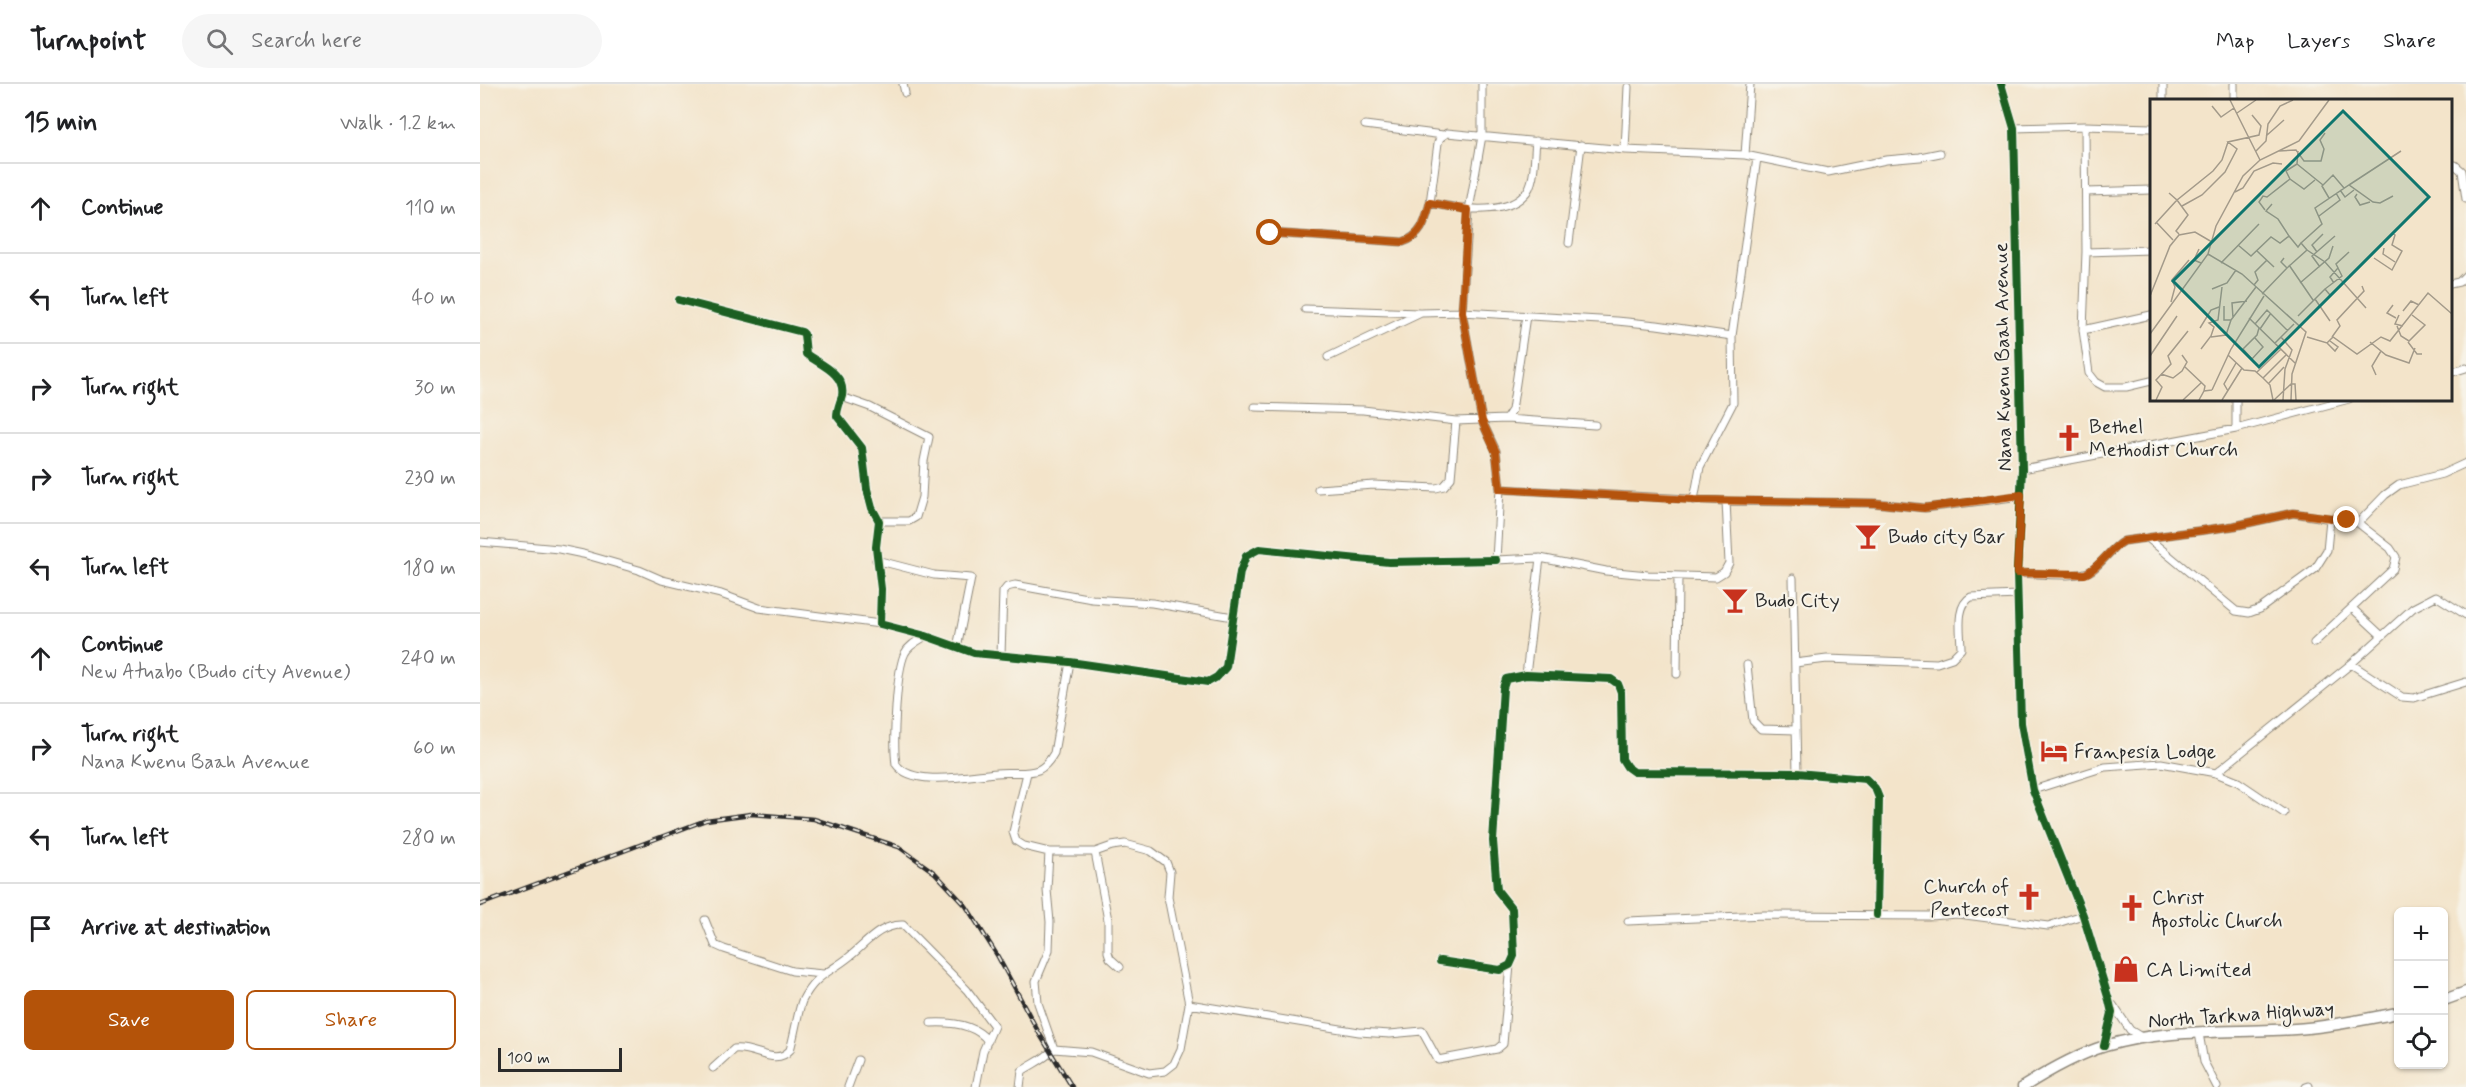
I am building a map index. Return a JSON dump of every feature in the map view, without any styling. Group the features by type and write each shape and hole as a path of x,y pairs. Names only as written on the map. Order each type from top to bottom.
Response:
{"main road":[{"path":"2448,999 2466,992"},
{"name":"North Tarkwa Highway","path":"2023,1087 2066,1062 2104,1046 2143,1038 2165,1034 2342,1025 2394,1014"}],"street":[{"path":"903,84 905,93"},
{"path":"1482,84 1482,136 1468,210 1462,312 1482,421 1496,452 1500,489 1496,560"},
{"path":"1745,155 1750,84"},
{"name":"Nana Kwenu Baah Avenue","path":"2001,84 2014,128 2022,469 2017,573 2021,723 2033,790 2083,915 2109,1000 2112,1013 2104,1046"},
{"path":"1625,150 1628,87"},
{"path":"1365,124 1443,135 1447,133 1625,150 1745,155 1828,172 1886,160 1940,153"},
{"path":"2085,126 2086,252 2083,330 2089,373 2096,382 2105,387 2126,387 2150,381"},
{"path":"2014,128 2085,126 2150,128"},
{"path":"1270,233 1403,242 1414,239 1422,228 1430,203 1438,143 1443,135"},
{"path":"1430,203 1468,210 1505,206 1526,195 1531,181 1536,141"},
{"path":"1569,243 1581,145"},
{"path":"1694,500 1700,467 1733,403 1732,336 1757,158"},
{"path":"2451,165 2455,165 2462,171 2466,199"},
{"path":"2086,192 2150,190"},
{"path":"2086,252 2150,250"},
{"path":"2451,284 2459,282 2466,275"},
{"path":"679,300 802,332 806,354 828,367 839,382 842,397 837,416 861,448 867,489 872,508 879,521 876,560 880,589 880,624"},
{"path":"1305,309 1462,312 1657,324 1732,336"},
{"path":"1328,357 1421,313"},
{"path":"2083,330 2150,315"},
{"path":"1506,419 1512,410 1526,316"},
{"path":"2451,373 2466,368"},
{"path":"842,397 870,407 929,437 924,461 922,497 916,517 909,521 879,521"},
{"path":"2236,400 2236,429"},
{"path":"2022,469 2236,429 2345,400"},
{"path":"1255,407 1363,410 1456,421 1506,419 1596,425"},
{"path":"1318,489 1374,485 1444,486 1451,478 1456,421"},
{"path":"2358,523 2385,495 2399,485 2442,474 2466,463"},
{"path":"1500,489 1694,500 1874,503 1924,508 2021,495"},
{"path":"480,542 559,549 583,554 639,570 662,580 721,594 759,608 880,624 974,652 1070,662 1208,682 1217,677 1226,667 1240,572 1246,556 1259,549 1389,562 1540,558 1606,571 1716,577 1724,572 1729,563 1726,501"},
{"path":"2017,573 2085,574 2092,570 2115,546 2124,541 2234,526 2293,513 2358,523 2390,548 2396,557 2396,563 2314,643"},
{"path":"2149,539 2236,611 2249,614 2260,609 2315,569 2327,550 2330,519"},
{"path":"1526,675 1540,558"},
{"path":"876,560 934,575 971,578 957,648"},
{"path":"1677,674 1678,576"},
{"path":"1793,578 1797,773"},
{"path":"1001,655 1003,592 1007,587 1015,585 1092,599 1152,603 1233,616"},
{"path":"1794,663 1827,659 1937,663 1957,655 1961,649 1961,607 1965,600 1971,597 2018,595"},
{"path":"2216,773 2351,664 2413,608 2430,597 2442,598 2466,615"},
{"path":"2352,608 2381,635"},
{"path":"926,636 912,645 904,654 895,715 894,753 899,769 910,774 954,779 996,772 1027,773 1040,769 1049,762 1054,753 1070,662"},
{"path":"2351,664 2402,697 2414,698 2466,682"},
{"path":"1747,665 1753,721 1761,729 1796,730"},
{"path":"1189,1004 1359,1032 1390,1034 1422,1031 1438,1060 1497,1049 1503,1044 1510,965 1514,956 1512,909 1497,890 1492,841 1503,688 1506,680 1526,675 1611,680 1618,684 1621,692 1622,759 1634,772 1797,773 1866,779 1875,788 1880,798 1877,915"},
{"path":"2033,790 2104,767 2161,763 2216,773 2238,782 2284,813"},
{"path":"1027,773 1013,832 1016,841 1024,846 1049,852 1095,852 1125,844 1151,850 1166,862 1170,872 1168,897 1189,1004 1181,1048 1174,1064 1165,1071 1149,1073 1091,1052 1054,1049"},
{"path":"1049,852 1047,890 1050,922 1049,950 1036,981 1038,1003 1054,1049"},
{"path":"1095,852 1108,920 1108,952 1110,958 1120,967"},
{"path":"1628,921 1764,915 1958,914 2048,926 2083,915"},
{"path":"705,920 715,945 792,971 823,974"},
{"path":"713,1068 731,1051 739,1048 758,1051 775,1058 785,1055 790,1050 801,1003 823,974 848,959 877,933 893,925 903,925 967,990 988,1015 994,1026 983,1051 976,1087"},
{"path":"1440,961 1500,970 1510,965"},
{"name":"Nana Kwenu Baah Avenue","path":"2109,1000 2130,1030 2143,1038"},
{"path":"931,1023 959,1024 978,1031 988,1041"},
{"path":"2199,1034 2204,1062 2217,1087"},
{"path":"1020,1087 1022,1071 1036,1061 1045,1059 1054,1049"},
{"path":"848,1087 858,1060"}],"railway":[{"path":"480,905 706,820 751,814 814,819 899,847 935,873 966,906 997,955 1039,1033 1072,1087"}],"cycle path":[{"path":"2001,84 2014,128 2022,469 2017,573 2021,723 2033,790 2083,915 2109,1000 2112,1013 2104,1046"},
{"path":"679,300 802,332 806,354 830,370 840,381 842,396 837,416 862,448 867,489 872,508 879,521 876,547 881,589 880,624 926,636 974,653 1070,662 1208,682 1217,677 1226,667 1240,572 1246,556 1259,549 1389,562 1496,560"},
{"path":"1440,961 1500,970 1510,965 1514,956 1512,909 1497,890 1493,841 1503,688 1506,679 1526,675 1611,679 1618,684 1621,692 1622,759 1634,772 1797,773 1866,779 1875,788 1879,798 1877,915"}],"place":[{"name":"Bethel Methodist Church","path":"2069,438"},
{"name":"Budo city Bar","path":"1868,536"},
{"name":"Budo City","path":"1735,600"},
{"name":"Franpesia Lodge","path":"2054,751"},
{"name":"Church of Pentecost","path":"2029,897"},
{"name":"Christ Apostolic Church","path":"2132,908"},
{"name":"CA Limited","path":"2126,969"}],"route":[{"path":"1270,233 1403,242 1414,239 1422,228 1430,203 1468,210 1462,312 1482,421 1496,452 1500,489 1694,500 1874,503 1924,508 2021,495 2017,573 2085,574 2092,570 2115,546 2124,541 2234,526 2293,513 2347,520"}]}
